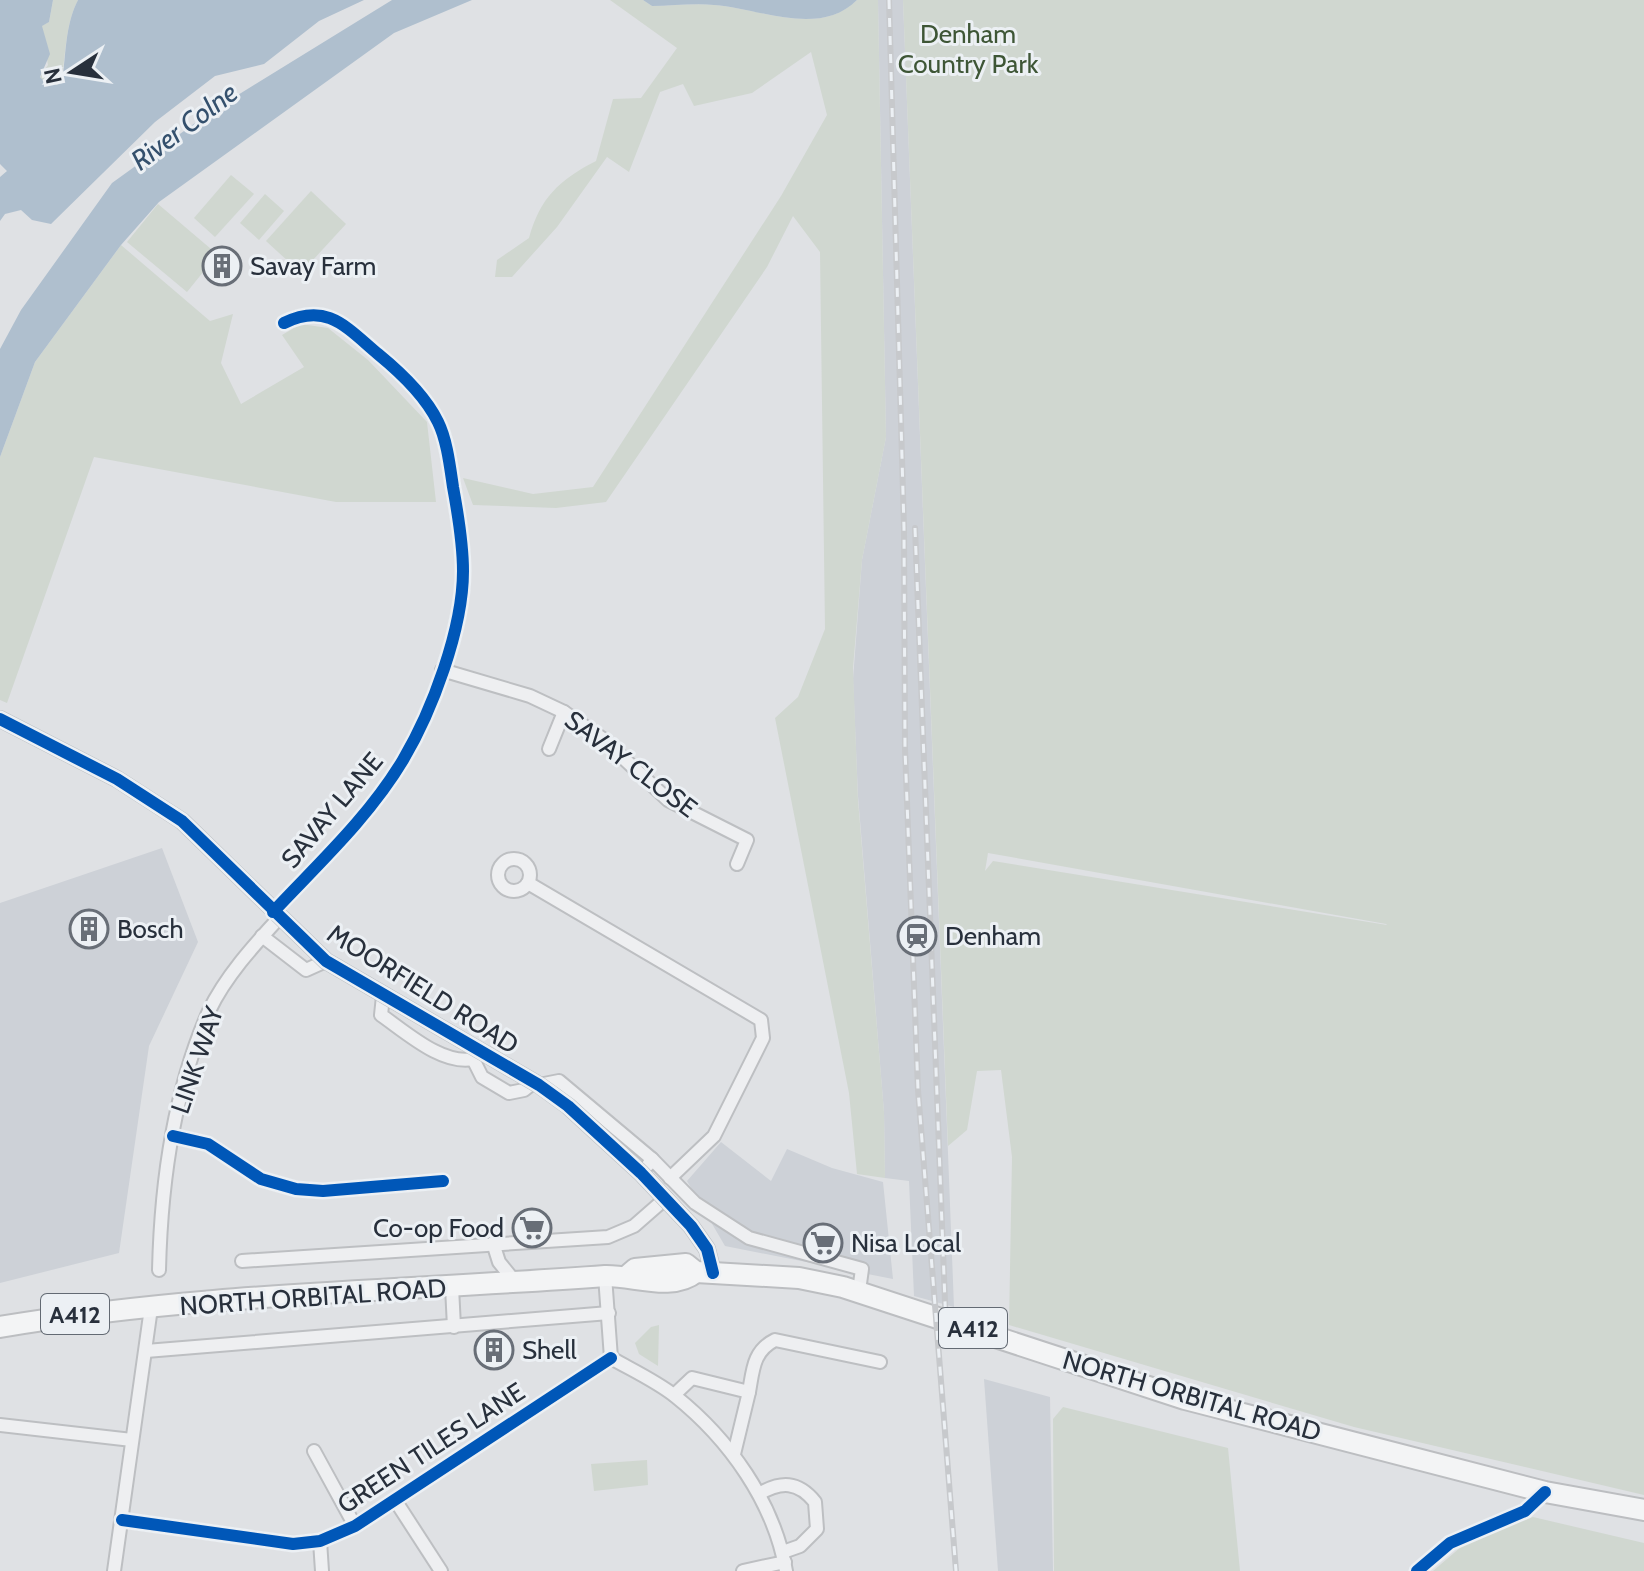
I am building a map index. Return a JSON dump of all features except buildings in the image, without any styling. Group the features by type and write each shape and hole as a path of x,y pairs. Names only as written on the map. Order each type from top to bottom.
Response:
{"main road":[{"name":"NORTH ORBITAL ROAD","path":"0,1327 75,1314 628,1275 635,1269 686,1264 704,1272 799,1278 859,1291 1140,1387 1545,1492 1644,1510"}],"street":[{"name":"SAVAY LANE","path":"276,915 358,822 401,764 420,731 457,616 463,573 459,524 439,422 404,376 361,340 317,312 304,313 284,323"},
{"name":"SAVAY CLOSE","path":"442,670 530,696 564,712 603,739 668,800 747,840 737,864"},
{"path":"549,749 564,712"},
{"name":"MOORFIELD ROAD","path":"0,719 117,779 182,821 326,961 475,1055 536,1083 646,1166 666,1198 701,1238 704,1272"},
{"path":"528,883 761,1020 763,1038 714,1136 670,1178"},
{"name":"LINK WAY","path":"159,1270 173,1136 183,1086 210,1009 276,915"},
{"path":"262,936 306,970 326,961"},
{"path":"173,1136 208,1144 261,1179 296,1189 323,1191 443,1181"},
{"path":"646,1166 670,1178 695,1203 749,1238 862,1269 859,1291"},
{"path":"242,1261 608,1237 634,1226 666,1198"},
{"path":"493,1243 499,1262 516,1283"},
{"path":"605,1276 611,1358 674,1395 734,1454 759,1494 785,1562"},
{"path":"452,1287 454,1327"},
{"path":"114,1571 151,1308"},
{"path":"146,1351 609,1313"},
{"path":"734,1454 754,1359 765,1345 775,1340 880,1362"},
{"name":"GREEN TILES LANE","path":"122,1520 293,1544 320,1541 355,1526 611,1358"},
{"path":"674,1395 692,1378 749,1392"},
{"path":"0,1425 132,1440"},
{"path":"314,1451 355,1526"},
{"path":"743,1571 785,1562 817,1529 815,1502 800,1487 774,1485 759,1494"},
{"path":"1417,1571 1450,1543 1525,1511 1545,1492"},
{"path":"395,1500 441,1571"},
{"path":"320,1541 322,1571"}],"shaded area":[{"path":"878,0 903,0 954,1307 914,1296 909,1181 885,1178 884,1112 858,796 853,679 862,560 886,437"},
{"path":"162,848 198,942 149,1046 119,1253 0,1283 0,903"},
{"path":"721,1142 771,1181 787,1149 832,1168 883,1182 893,1279 725,1246 687,1181"},
{"path":"984,1379 1050,1397 1053,1571 998,1571"}],"green space":[{"path":"53,0 78,0 68,30 61,83 56,86 52,74 46,84 40,77 48,65 41,26 49,22"},
{"path":"610,0 643,0 652,6 714,5 807,19 842,11 857,0 878,0 886,437 862,560 853,668 858,800 884,1112 885,1178 857,1174 849,1093 775,718 798,697 825,629 820,252 793,216 767,267 606,502 556,508 473,505 463,478 533,494 593,487 781,196 827,115 811,52 752,93 694,106 683,84 660,92 629,172 607,157 557,227 512,277 495,277 497,260 529,238 545,201 571,175 596,161 613,99 641,98 677,48"},
{"name":"Denham Country Park","path":"903,0 1644,0 1644,1495 1354,1427 1009,1325 1012,1157 1001,1070 977,1071 967,1130 948,1146","holes":["988,853 1386,924 993,861 985,871"]},
{"path":"231,175 254,194 215,237 194,218"},
{"path":"311,191 346,224 301,273 266,241"},
{"path":"265,194 284,211 259,240 240,223"},
{"path":"158,204 211,249 205,255 212,261 187,292 127,242"},
{"path":"121,245 210,321 233,314 221,363 241,404 304,367 282,335 301,324 328,328 368,360 427,422 436,502 336,502 94,457 7,703 0,700 0,457 35,362"},
{"path":"659,1325 658,1366 639,1354 635,1343 651,1327"},
{"path":"1063,1407 1228,1448 1240,1571 1054,1571 1053,1419"},
{"path":"647,1460 648,1485 594,1491 591,1464"},
{"path":"1533,1517 1644,1543 1644,1571 1433,1571 1469,1540"}],"water":[{"path":"0,0 53,0 49,22 42,26 50,54 40,77 46,83 51,73 56,85 62,83 68,30 78,0 364,0 319,21 264,64 215,76 155,122 51,224 32,220 21,210 5,214 0,221 0,177 7,171 0,164"},
{"path":"392,0 472,0 394,33 159,202 121,245 35,362 0,457 0,349 21,310 112,183 202,118 219,118 233,98"},
{"path":"643,0 857,0 842,11 807,19 714,5 652,6"}],"railway":[{"path":"889,0 904,528 905,749 918,1090 956,1571"},
{"path":"915,528 946,1328"}],"cycle path":[{"path":"273,912 359,820 403,760 425,718 444,669 458,618 463,571 460,529 446,445 438,422 426,403 395,368 335,320 312,315 284,323"},
{"path":"0,719 117,779 182,821 326,961 539,1085 568,1106 641,1173 691,1226 707,1249 713,1273"},
{"path":"173,1136 208,1144 261,1179 296,1189 323,1191 443,1181"},
{"path":"122,1520 293,1544 320,1541 355,1526 611,1358"},
{"path":"1417,1571 1450,1543 1525,1511 1545,1492"}],"place":[{"name":"Savay Farm","path":"222,266"},
{"name":"Bosch","path":"89,929"},
{"name":"Denham","path":"917,936"},
{"name":"Co-op Food","path":"532,1228"},
{"name":"Nisa Local","path":"823,1243"},
{"name":"Shell","path":"494,1350"}],"water label":[{"name":"River Colne","path":"184,126"}]}
